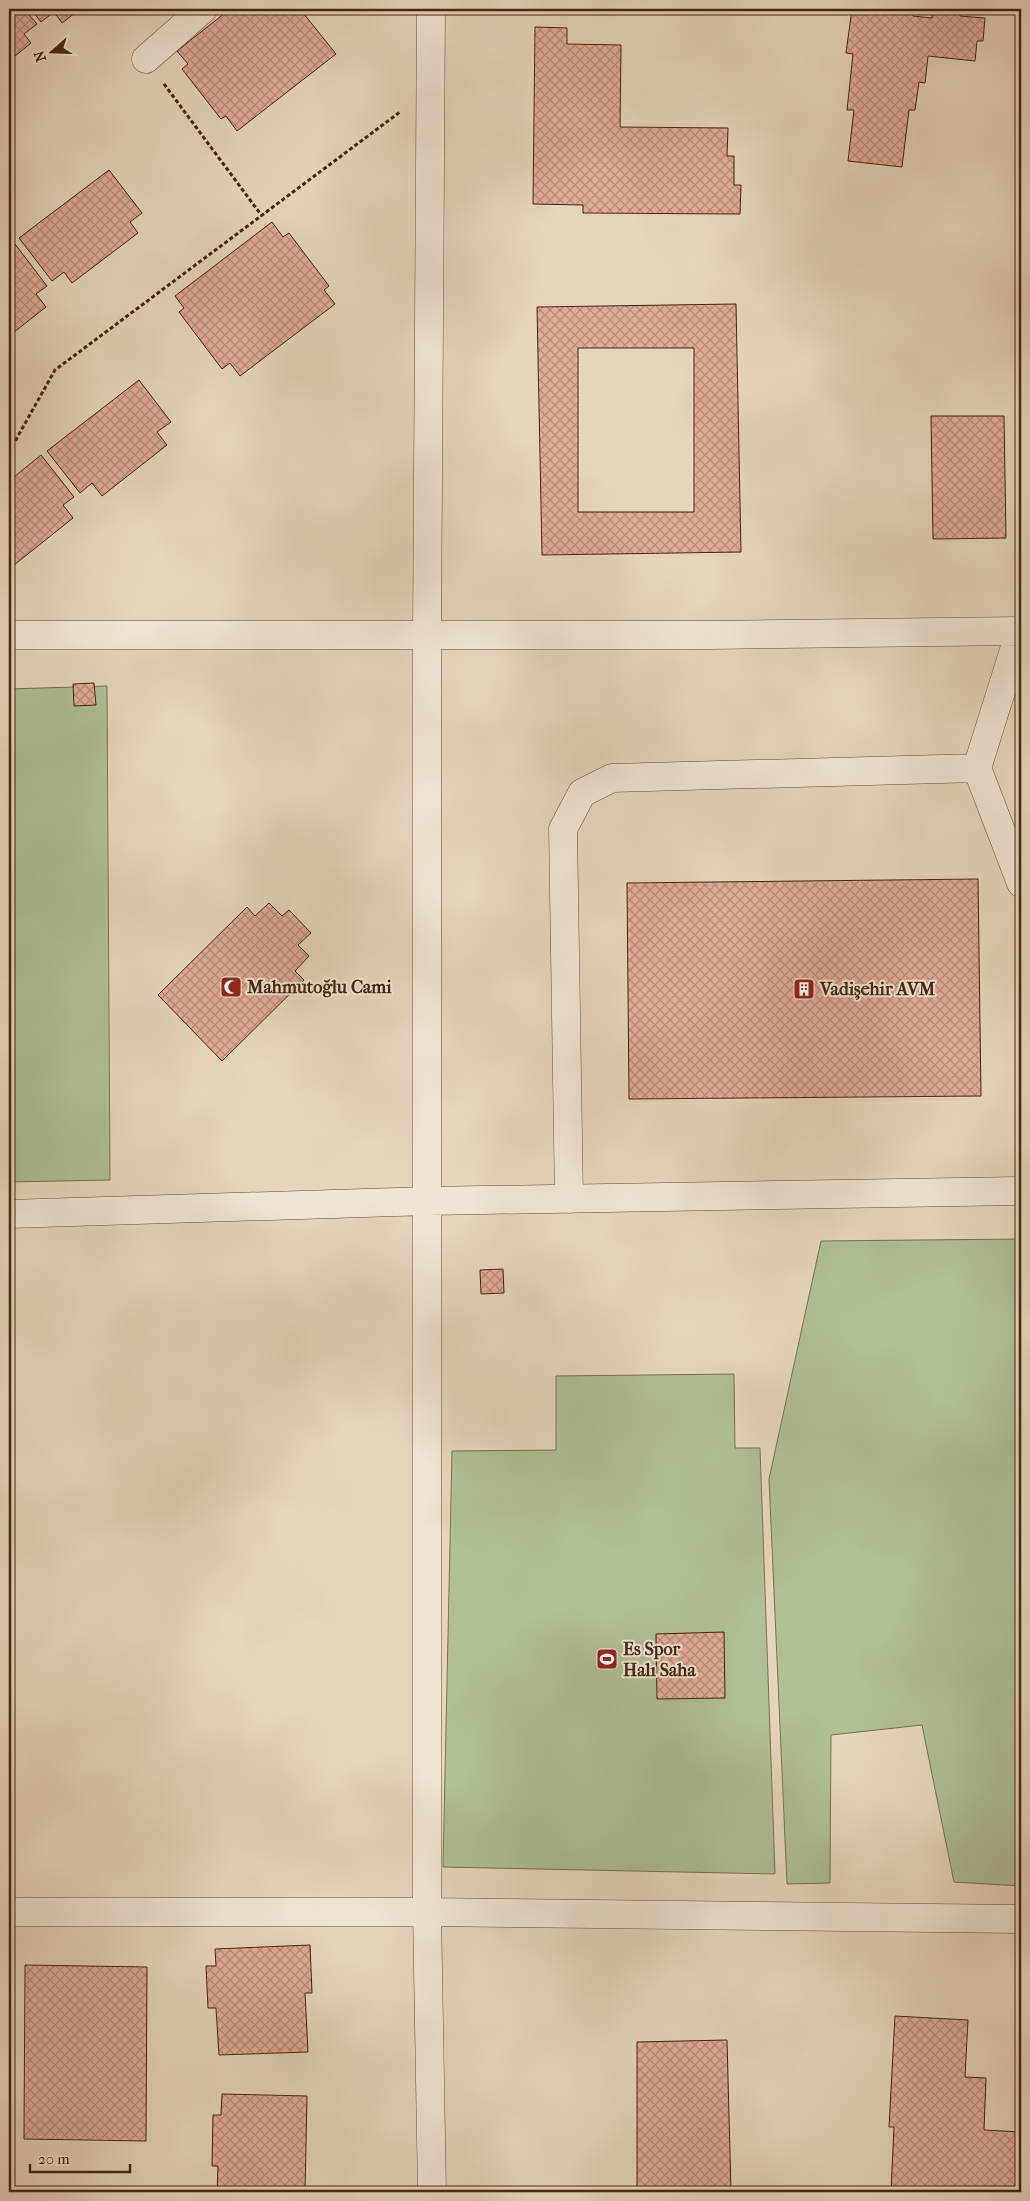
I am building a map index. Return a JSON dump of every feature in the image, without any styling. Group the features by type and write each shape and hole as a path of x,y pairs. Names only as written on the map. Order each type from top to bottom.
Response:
{"street":[{"path":"146,59 203,9"},
{"path":"431,9 427,634 427,1912 432,2192"},
{"path":"9,635 710,635 1021,631 977,768 1021,883"},
{"path":"569,1199 563,829 582,793 612,778 977,768"},
{"path":"9,1214 428,1201 1021,1191"},
{"path":"9,1912 427,1912 1021,1919"}],"path":[{"path":"146,59 262,216"},
{"path":"9,452 55,370 430,89"}],"green space":[{"path":"107,686 110,1180 9,1182 9,689"},
{"path":"1021,1239 1021,1886 954,1882 922,1725 831,1735 830,1883 787,1884 769,1479 821,1241"},
{"name":"Es Spor Halı Saha","path":"734,1374 735,1448 760,1448 775,1874 443,1867 452,1451 556,1450 556,1376"}],"building":[{"path":"9,9 24,9 37,24 24,34 31,43 9,61"},
{"path":"31,9 80,9 62,23 54,12 41,22"},
{"path":"230,9 300,9 336,54 237,131 226,116 221,119 182,69 188,64 177,51"},
{"path":"852,9 898,9 914,11 913,16 932,18 933,9 960,9 960,16 985,18 983,41 977,41 975,61 928,56 925,83 919,82 915,110 909,110 902,167 848,161 854,110 847,110 853,54 846,53"},
{"path":"535,27 567,28 567,44 621,45 620,127 728,128 727,156 734,156 734,185 741,185 740,214 583,213 583,205 533,204"},
{"path":"109,170 142,213 130,222 138,233 72,283 64,272 52,281 19,238"},
{"path":"272,222 283,237 289,233 329,286 324,290 335,304 240,376 230,363 222,369 179,312 184,308 175,296"},
{"path":"15,244 47,286 36,294 46,307 9,336 9,248"},
{"path":"736,304 741,552 542,555 537,307","holes":["578,348 694,348 694,512 578,512"]},
{"path":"139,380 171,422 157,432 167,445 102,496 92,483 80,493 47,451"},
{"path":"931,416 1004,416 1006,538 933,539"},
{"path":"41,455 74,497 63,505 73,518 9,569 9,481"},
{"path":"94,683 96,705 74,706 73,684"},
{"name":"Vadişehir AVM","path":"978,879 981,1096 629,1099 627,883"},
{"name":"Mahmutoğlu Cami","path":"269,903 282,916 289,910 311,933 298,945 309,956 295,971 304,980 222,1061 158,995 247,907 255,916"},
{"path":"503,1269 504,1293 481,1294 480,1270"},
{"path":"724,1632 725,1698 657,1699 656,1634"},
{"path":"310,1945 312,1993 305,1993 308,2052 219,2055 216,2008 208,2008 206,1966 216,1966 215,1949"},
{"path":"25,1965 147,1967 146,2141 24,2139"},
{"path":"895,2016 968,2020 965,2077 986,2078 984,2130 1021,2132 1021,2192 891,2192 894,2127 889,2127"},
{"path":"727,2040 731,2192 637,2192 637,2042"},
{"path":"222,2094 307,2096 305,2192 217,2192 218,2166 212,2166 213,2115 221,2115"}],"place":[{"name":"Mahmutoğlu Cami","path":"231,987"},
{"name":"Vadişehir AVM","path":"804,989"},
{"name":"Es Spor Halı Saha","path":"607,1659"}]}
